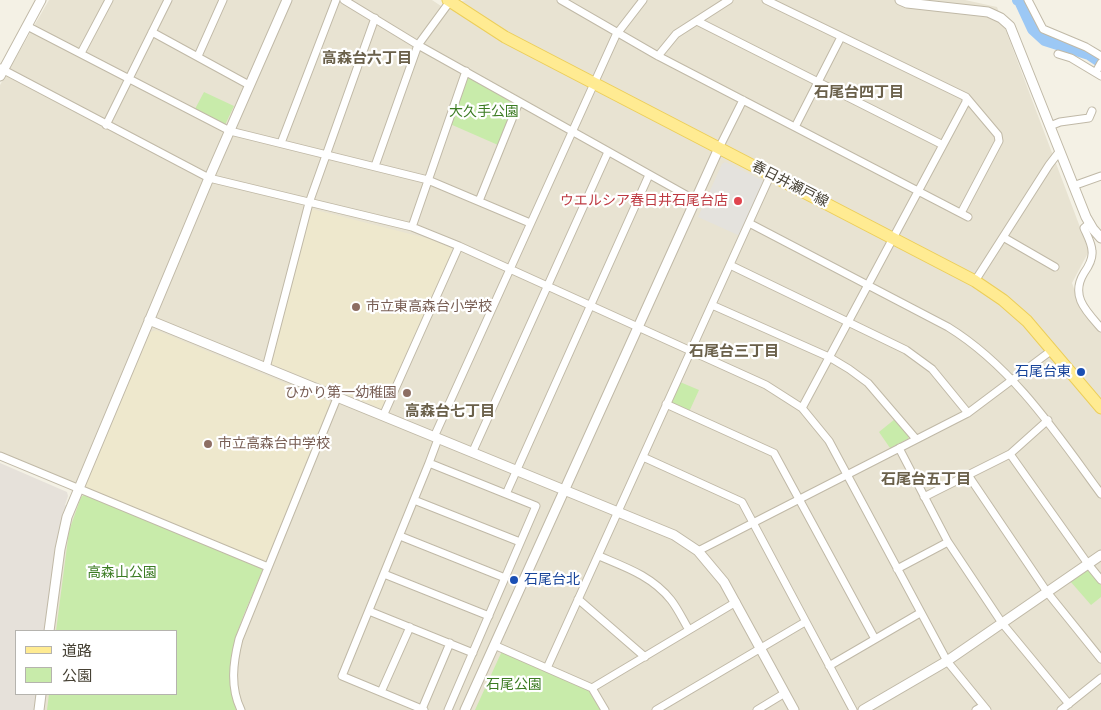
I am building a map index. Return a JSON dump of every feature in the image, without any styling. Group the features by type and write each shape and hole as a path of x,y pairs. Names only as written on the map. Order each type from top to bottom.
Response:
{"main road":[{"name":"春日井瀬戸線","path":"450,0 505,37 975,281 1009,305 1027,321 1101,408"}],"street":[{"path":"41,0 1,72 209,178 412,227 459,246 766,385 802,408 829,441 947,660 985,708 976,710"},
{"path":"81,53 109,0"},
{"path":"106,125 168,0"},
{"path":"198,56 223,0"},
{"path":"49,630 66,517 148,320 287,0"},
{"path":"281,143 336,0"},
{"path":"344,0 418,45 695,200"},
{"path":"375,166 418,45 450,0"},
{"path":"561,0 658,56 968,217"},
{"path":"450,643 423,710 342,676 429,463 436,438 530,224 618,33 643,0"},
{"path":"658,56 676,34 729,0"},
{"path":"766,0 966,97 998,135 999,142 961,213"},
{"path":"900,0 907,3 988,12 1006,22 1013,30 1073,186 1090,223 1101,238"},
{"path":"1028,0 1043,29 1086,47 1101,56"},
{"path":"266,368 309,203 375,18"},
{"path":"697,21 944,145"},
{"path":"27,26 230,131 428,180 530,224"},
{"path":"152,32 249,85"},
{"path":"795,127 841,37"},
{"path":"1058,54 1071,58 1098,74 1101,63"},
{"path":"412,227 466,71"},
{"path":"802,408 867,284 944,145 966,102 966,97"},
{"path":"464,710 695,200 744,100"},
{"path":"480,201 519,102"},
{"path":"1050,126 1060,122 1089,118 1092,111"},
{"path":"473,451 608,152"},
{"path":"975,281 1059,152"},
{"path":"547,668 771,174"},
{"path":"506,494 649,175"},
{"path":"1073,186 1101,176"},
{"path":"749,223 965,337 981,350 1048,420 1101,494"},
{"path":"1090,223 1084,228 1092,251 1091,263 1078,282 1078,291 1083,307 1101,328"},
{"path":"1003,236 1055,267"},
{"path":"383,416 459,246"},
{"path":"730,264 848,321 919,358 941,379 968,413"},
{"path":"712,305 849,369 868,383 916,439"},
{"path":"148,320 436,438 473,451 674,535 698,550 724,582 794,710"},
{"path":"698,550 968,413 1052,350"},
{"path":"241,710 234,686 234,661 239,638 337,398"},
{"path":"666,404 774,453 875,639"},
{"path":"924,497 1010,454 1048,420"},
{"path":"899,448 948,542 1002,623 1069,704"},
{"path":"1010,454 1101,580"},
{"path":"0,456 268,567"},
{"path":"643,457 742,502 854,710"},
{"path":"429,463 536,506 448,710"},
{"path":"968,475 1047,592 1101,659"},
{"path":"414,500 520,542"},
{"path":"400,536 505,578"},
{"path":"897,568 948,542"},
{"path":"863,710 947,660 1101,555"},
{"path":"598,556 641,574 658,586 671,601 689,630"},
{"path":"384,574 489,616"},
{"path":"578,599 645,657"},
{"path":"592,688 736,602"},
{"path":"369,611 473,653"},
{"path":"829,666 920,613"},
{"path":"656,710 805,622"},
{"path":"381,692 410,627"},
{"path":"494,644 592,688 605,710"},
{"path":"1061,710 1101,678"},
{"path":"757,710 785,693"},
{"path":"40,710 42,695"}],"shaded area":[{"path":"49,0 432,0 441,6 466,0 965,0 997,7 1089,251 1072,283 1081,308 1101,331 1101,710 43,710 45,695 178,695 178,630 52,630 64,541 78,495 69,482 0,452 0,85"},
{"path":"725,162 764,181 740,236 698,217 722,164"},
{"name":"市立東高森台小学校","path":"310,210 430,239 451,248 453,251 382,409 271,364"},
{"name":"市立高森台中学校","path":"156,330 331,402 267,560 264,562 87,490 85,486 150,332"},
{"path":"0,463 67,492 68,496 57,541 46,630 15,630 15,695 38,695 36,710 0,710"}],"green space":[{"name":"大久手公園","path":"469,77 513,101 514,104 498,145 450,124 466,78"},
{"path":"204,92 234,106 225,125 195,109"},
{"path":"680,382 699,390 689,412 671,402"},
{"path":"895,419 909,436 908,439 890,448 879,432"},
{"name":"高森山公園","path":"84,495 262,567 241,622 232,655 230,672 231,691 236,710 47,710 49,695 178,695 178,630 56,630 69,531 81,497"},
{"path":"1086,570 1101,585 1101,597 1091,605 1070,581"},
{"name":"石尾公園","path":"502,651 588,690 601,710 475,710"}],"waterway":[{"path":"1018,0 1033,29 1045,40 1089,54 1101,62"}],"place":[{"name":"ウエルシア春日井石尾台店","path":"738,201"},
{"name":"市立東高森台小学校","path":"356,307"},
{"name":"石尾台東","path":"1081,372"},
{"name":"ひかり第一幼稚園","path":"407,393"},
{"name":"市立高森台中学校","path":"208,444"},
{"name":"石尾台北","path":"514,580"}],"district":[{"name":"高森台六丁目","path":"367,58"},
{"name":"石尾台四丁目","path":"859,92"},
{"name":"石尾台三丁目","path":"734,351"},
{"name":"高森台七丁目","path":"450,411"},
{"name":"石尾台五丁目","path":"926,479"}]}
